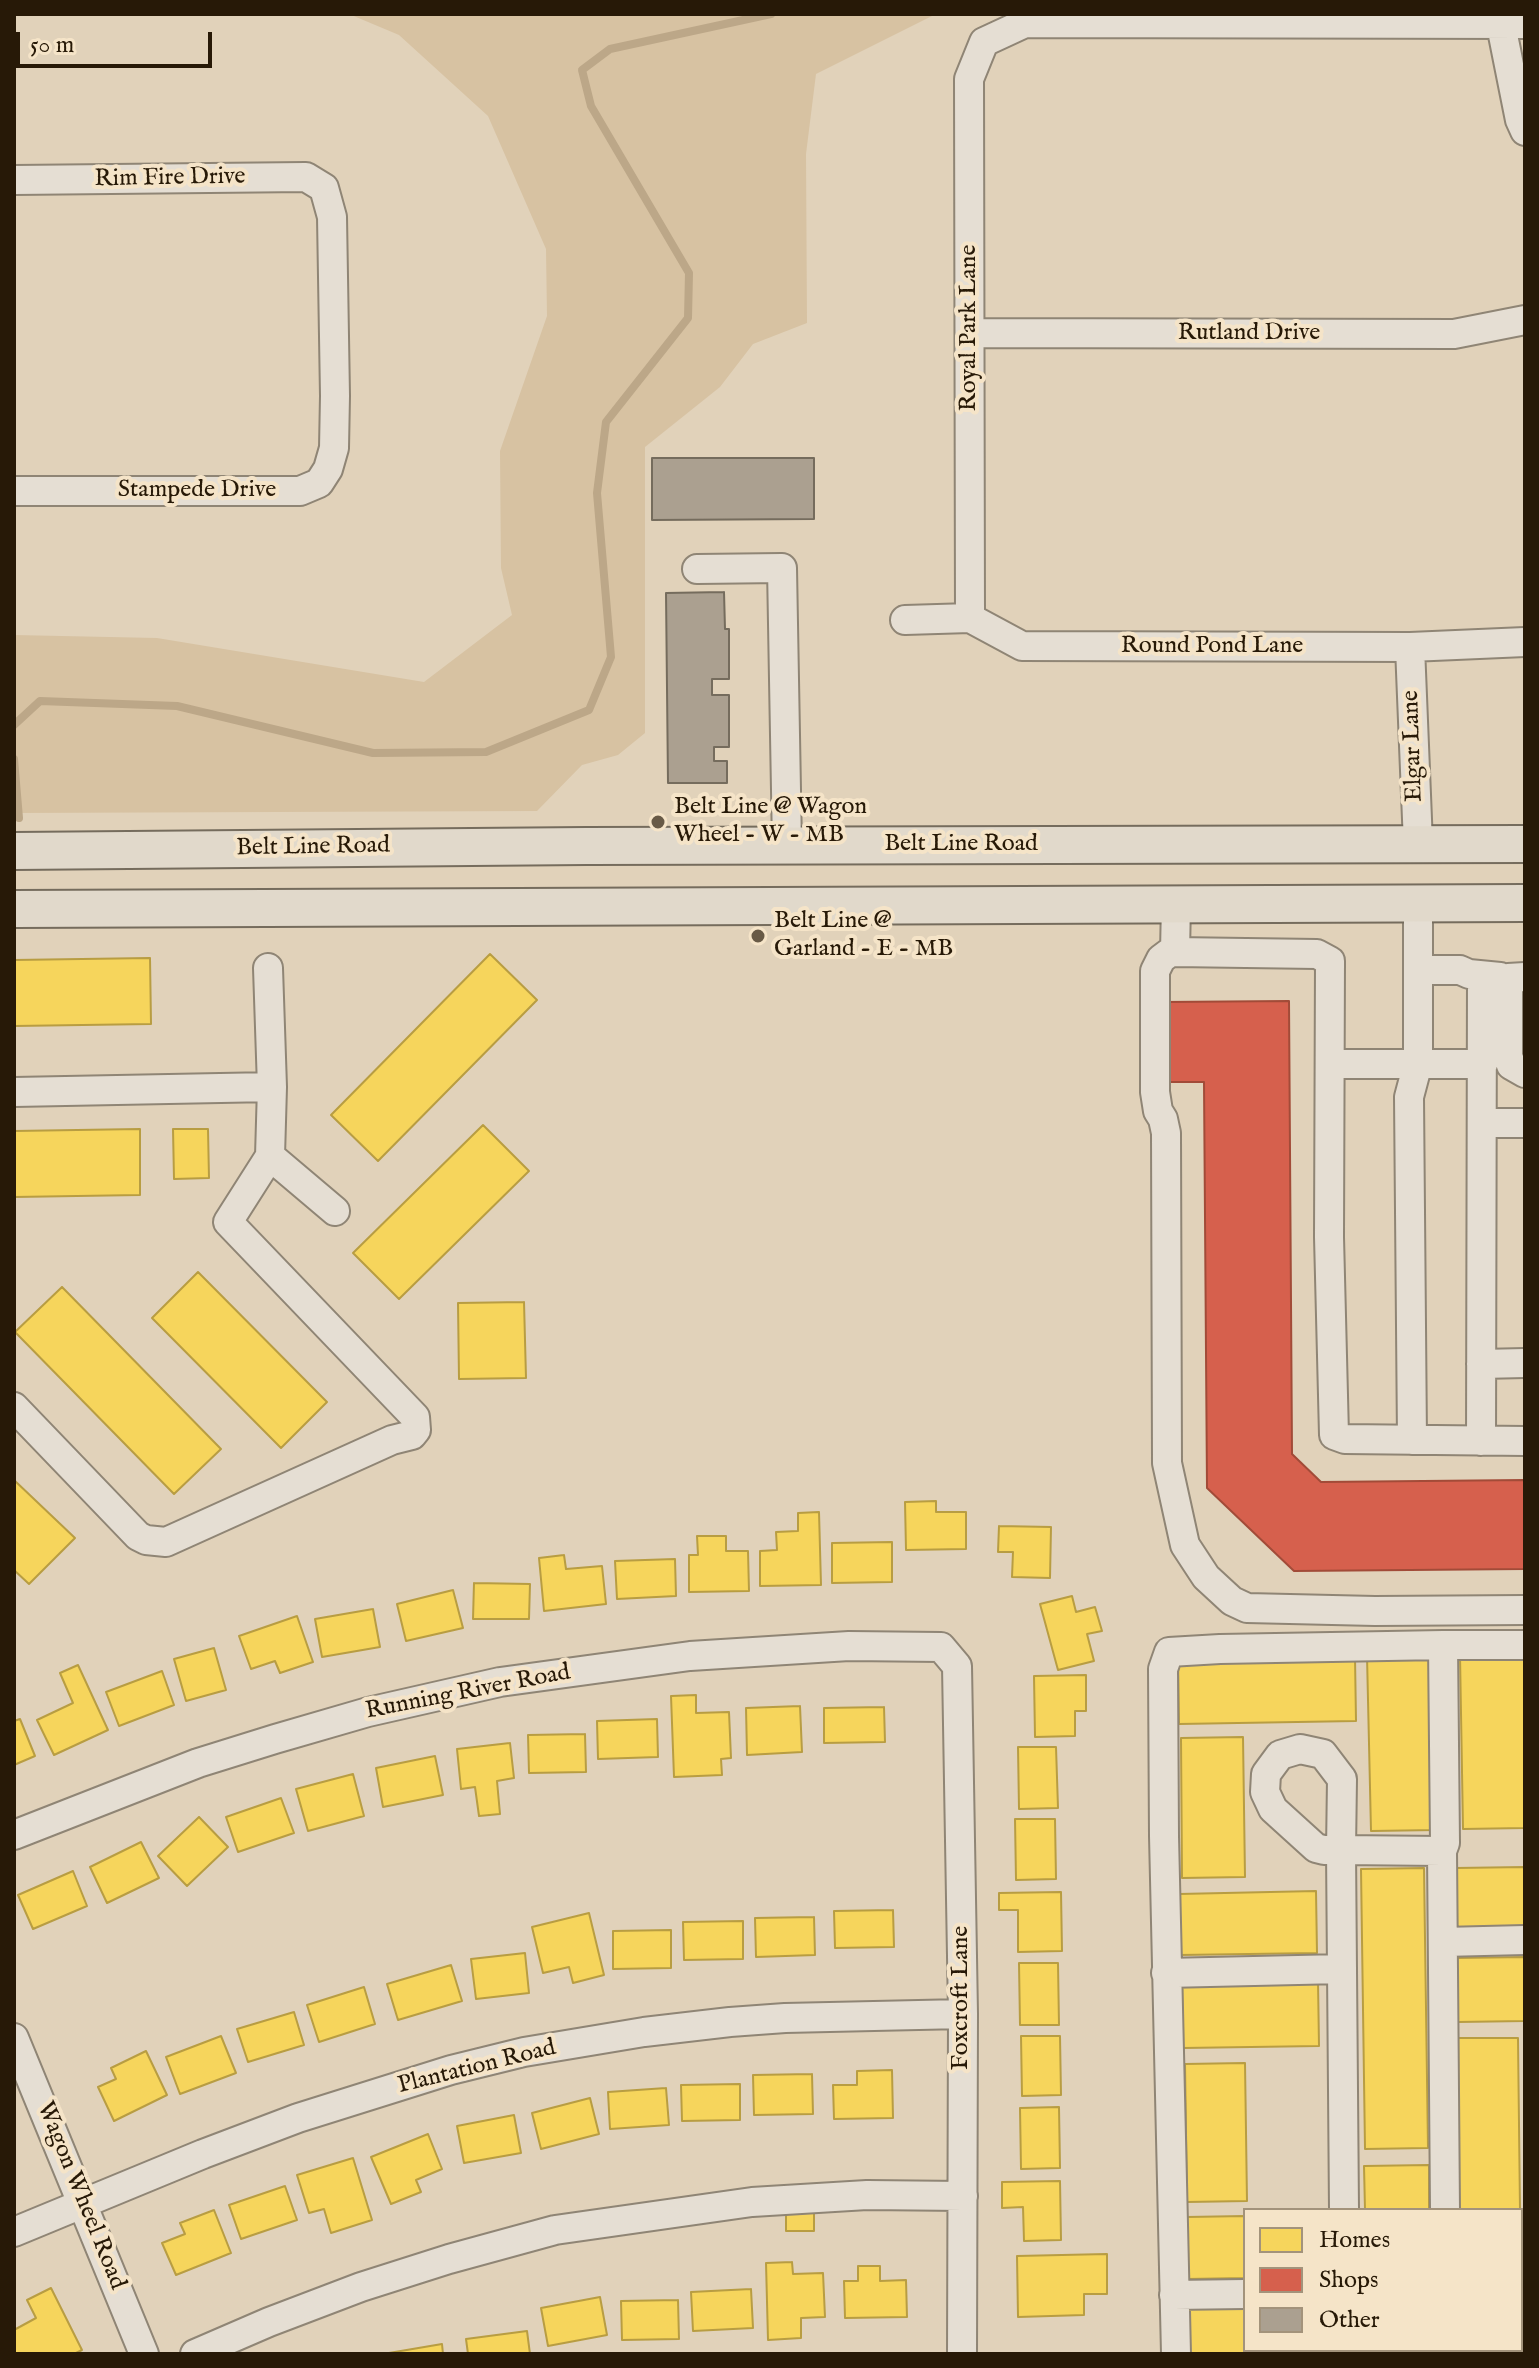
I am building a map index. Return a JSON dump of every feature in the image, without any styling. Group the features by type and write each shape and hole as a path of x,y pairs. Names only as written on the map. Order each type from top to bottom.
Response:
{"main road":[{"path":"1418,844 1418,902"},
{"name":"Belt Line Road","path":"14,851 1525,844"},
{"path":"1030,845 1031,903"},
{"path":"787,846 787,905"},
{"path":"14,909 1525,903"}],"street":[{"name":"Royal Park Lane","path":"970,618 969,79 984,42 1025,23 1513,24"},
{"path":"1513,24 1520,120 1525,131"},
{"name":"Rim Fire Drive","path":"14,180 306,177 324,188"},
{"name":"Stampede Drive","path":"14,491 269,493 300,491 319,483 328,469 334,448 335,409 332,229 324,188"},
{"name":"Rutland Drive","path":"971,333 1454,334 1525,320"},
{"path":"697,569 782,568 787,846"},
{"path":"905,620 970,618"},
{"name":"Round Pond Lane","path":"970,618 1022,646 1410,647 1525,642"},
{"name":"Elgar Lane","path":"1410,647 1418,844"},
{"path":"1412,1440 1409,1097 1418,1063 1418,902"},
{"path":"1175,952 1176,903"},
{"path":"1525,1441 1345,1439 1334,1435 1329,1237 1330,961 1317,954 1169,953 1161,959 1155,971 1155,1092 1166,1133 1167,1463 1185,1545 1206,1577 1232,1601 1247,1608 1525,1610"},
{"path":"14,1407 138,1536 166,1542 392,1440 412,1435 416,1430 415,1417 228,1222 270,1156 272,1087 268,968"},
{"path":"1418,970 1460,970 1505,977"},
{"path":"1505,977 1508,1056 1511,1065 1525,1073"},
{"path":"1481,1441 1483,1064 1505,977"},
{"path":"1331,1064 1483,1064"},
{"path":"14,1092 272,1087"},
{"path":"1482,1123 1525,1123"},
{"path":"270,1156 335,1211"},
{"path":"1481,1364 1525,1363"},
{"path":"1443,1645 1445,2208"},
{"path":"1176,2354 1166,1973 1163,1669 1169,1652 1525,1645"},
{"name":"Running River Road","path":"14,1835 198,1763 368,1712 500,1682 690,1656 849,1646 941,1647"},
{"name":"Foxcroft Lane","path":"941,1647 957,1666 963,2014 962,2354"},
{"path":"1344,2208 1341,1850 1442,1851"},
{"path":"1443,1942 1525,1940"},
{"path":"1166,1973 1342,1969"},
{"name":"Plantation Road","path":"14,2232 298,2118 451,2070 524,2052 644,2032 730,2022 963,2014"},
{"name":"Wagon Wheel Road","path":"14,2038 144,2354"},
{"path":"195,2354 361,2287 555,2230 752,2202 867,2195 963,2196"},
{"path":"1174,2295 1243,2294"}],"shaded area":[{"path":"349,14 936,14 816,74 806,154 807,323 753,344 720,387 645,447 645,733 618,755 582,765 537,811 14,813 14,635 157,638 424,682 512,615 501,568 500,451 547,316 546,249 488,116 399,35"}],"building: Homes":[{"path":"490,954 537,1000 378,1161 331,1115"},
{"path":"150,958 151,1024 14,1026 14,960"},
{"path":"483,1125 529,1171 399,1299 353,1253"},
{"path":"140,1129 140,1195 14,1197 14,1131"},
{"path":"173,1129 208,1129 209,1178 174,1179"},
{"path":"198,1272 327,1402 281,1448 152,1318"},
{"path":"62,1287 221,1449 174,1494 15,1332"},
{"path":"524,1302 526,1378 459,1379 458,1303"},
{"path":"14,1480 75,1538 29,1584 14,1570"},
{"path":"936,1501 936,1512 966,1512 966,1549 906,1550 905,1502"},
{"path":"819,1512 821,1585 760,1586 760,1551 777,1550 776,1532 798,1531 798,1513"},
{"path":"999,1526 1051,1527 1050,1578 1012,1577 1013,1552 998,1552"},
{"path":"697,1536 726,1536 726,1551 748,1551 749,1591 689,1592 689,1555 698,1555"},
{"path":"892,1542 892,1582 832,1583 832,1543"},
{"path":"564,1555 566,1569 602,1566 606,1604 544,1611 539,1558"},
{"path":"675,1559 676,1596 617,1599 615,1561"},
{"path":"474,1583 530,1584 529,1619 473,1619"},
{"path":"453,1590 463,1628 406,1641 397,1604"},
{"path":"1072,1596 1076,1612 1095,1607 1102,1631 1087,1634 1094,1661 1058,1670 1040,1604"},
{"path":"373,1609 380,1647 322,1657 315,1619"},
{"path":"297,1616 313,1662 280,1673 275,1661 251,1669 239,1636"},
{"path":"214,1648 226,1690 186,1701 174,1659"},
{"path":"1524,1654 1525,1828 1463,1829 1460,1655"},
{"path":"1432,1655 1436,1830 1371,1831 1367,1656"},
{"path":"1355,1657 1356,1721 1179,1724 1178,1660"},
{"path":"78,1665 108,1730 54,1755 37,1720 73,1703 60,1673"},
{"path":"162,1671 174,1705 119,1726 106,1692"},
{"path":"1086,1675 1086,1711 1075,1711 1075,1736 1035,1737 1034,1676"},
{"path":"696,1695 696,1713 729,1712 731,1758 721,1759 722,1775 674,1777 671,1696"},
{"path":"800,1706 802,1752 747,1755 746,1708"},
{"path":"884,1707 885,1742 824,1743 824,1708"},
{"path":"20,1719 35,1756 14,1765 14,1721"},
{"path":"657,1719 658,1757 598,1759 597,1721"},
{"path":"585,1734 586,1772 529,1773 528,1735"},
{"path":"1243,1737 1245,1877 1182,1878 1181,1738"},
{"path":"510,1743 514,1778 497,1781 500,1814 479,1816 475,1787 461,1789 457,1749"},
{"path":"1018,1747 1056,1747 1058,1808 1019,1809"},
{"path":"435,1756 443,1795 383,1807 376,1768"},
{"path":"353,1774 364,1816 308,1831 296,1789"},
{"path":"281,1798 294,1833 238,1852 226,1817"},
{"path":"199,1817 228,1847 187,1886 158,1856"},
{"path":"1015,1819 1055,1819 1056,1879 1016,1880"},
{"path":"141,1842 159,1878 107,1903 90,1867"},
{"path":"1525,1867 1525,1929 1457,1930 1456,1868"},
{"path":"1424,1868 1428,2148 1365,2149 1361,1869"},
{"path":"73,1871 87,1906 33,1929 18,1895"},
{"path":"1316,1891 1317,1953 1180,1955 1179,1894"},
{"path":"1061,1892 1062,1951 1018,1952 1018,1910 999,1910 999,1893"},
{"path":"893,1910 894,1947 835,1948 834,1911"},
{"path":"589,1913 604,1975 573,1983 569,1967 543,1973 532,1927"},
{"path":"814,1917 815,1955 756,1957 755,1918"},
{"path":"743,1921 743,1959 684,1960 683,1922"},
{"path":"671,1930 671,1968 613,1969 613,1931"},
{"path":"525,1953 529,1993 476,1999 471,1959"},
{"path":"1525,1957 1525,2021 1458,2022 1457,1958"},
{"path":"1019,1963 1058,1963 1059,2025 1020,2025"},
{"path":"451,1965 462,2001 398,2020 387,1984"},
{"path":"1318,1981 1319,2046 1183,2048 1182,1983"},
{"path":"364,1987 375,2024 319,2042 307,2005"},
{"path":"294,2012 304,2045 248,2062 237,2029"},
{"path":"221,2036 236,2073 180,2094 166,2057"},
{"path":"1021,2036 1060,2036 1061,2095 1022,2096"},
{"path":"1456,2038 1518,2038 1520,2208 1458,2208"},
{"path":"146,2051 167,2095 114,2121 98,2087 116,2079 111,2068"},
{"path":"1245,2063 1247,2201 1187,2202 1185,2064"},
{"path":"892,2070 893,2118 834,2119 833,2085 857,2085 857,2071"},
{"path":"812,2074 813,2114 754,2115 753,2075"},
{"path":"740,2084 740,2120 682,2121 681,2085"},
{"path":"666,2088 669,2125 610,2129 608,2092"},
{"path":"590,2098 599,2134 541,2149 532,2113"},
{"path":"1059,2107 1060,2168 1021,2169 1020,2108"},
{"path":"514,2115 521,2153 464,2163 457,2126"},
{"path":"428,2134 442,2169 416,2180 421,2192 391,2204 371,2157"},
{"path":"353,2158 372,2220 331,2233 324,2209 309,2213 297,2175"},
{"path":"1429,2165 1429,2208 1365,2208 1364,2166"},
{"path":"1060,2181 1061,2240 1024,2241 1023,2207 1002,2208 1002,2182"},
{"path":"285,2186 297,2220 241,2239 229,2205"},
{"path":"214,2210 231,2253 176,2275 162,2243 185,2234 180,2223"},
{"path":"786,2212 814,2212 814,2231 786,2231"},
{"path":"1243,2216 1243,2278 1187,2279 1187,2217"},
{"path":"1107,2254 1107,2294 1084,2294 1084,2315 1018,2317 1017,2256"},
{"path":"792,2262 793,2274 823,2273 825,2317 801,2318 801,2338 768,2340 766,2263"},
{"path":"858,2266 880,2266 880,2281 906,2280 907,2317 845,2318 844,2281 858,2281"},
{"path":"1523,2275 1525,2275 1523,2339"},
{"path":"51,2288 82,2350 74,2354 14,2354 14,2330 36,2318 27,2300"},
{"path":"751,2289 753,2328 693,2331 691,2292"},
{"path":"600,2297 607,2335 548,2346 541,2308"},
{"path":"678,2300 679,2339 622,2340 621,2301"},
{"path":"1243,2307 1243,2352 1327,2354 1189,2354 1188,2308"},
{"path":"527,2331 530,2354 468,2354 466,2339"},
{"path":"442,2344 443,2354 383,2354"}],"building: Shops":[{"path":"1289,1001 1292,1454 1321,1482 1525,1480 1525,1569 1294,1571 1207,1488 1204,1082 1164,1082 1164,1002"}],"building: Other":[{"path":"652,458 814,458 814,519 652,520"},
{"path":"724,592 725,629 729,629 729,679 712,679 712,695 729,695 729,747 714,747 714,761 727,761 727,783 668,783 666,593"}],"waterway":[{"path":"14,725 40,701 177,706 373,753 486,752 589,710 611,657 597,493 606,422 688,318 689,273 591,106 582,70 610,49 771,14"},
{"path":"14,759 19,818"}],"place":[{"name":"Belt Line @ Wagon Wheel - W - MB","path":"658,822"},
{"name":"Belt Line @ Garland - E - MB","path":"758,936"}]}
